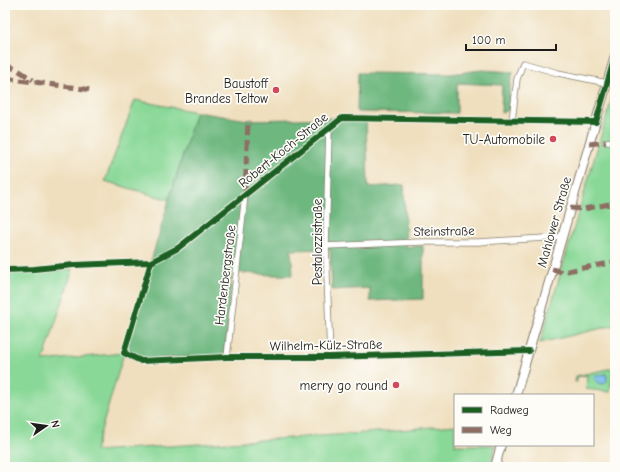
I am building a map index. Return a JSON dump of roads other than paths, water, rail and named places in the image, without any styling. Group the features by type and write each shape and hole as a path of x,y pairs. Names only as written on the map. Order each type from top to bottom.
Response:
{"main road":[{"name":"Mahlower Straße","path":"516,394 615,56"},
{"path":"495,467 501,446"}],"street":[{"path":"512,121 517,79 524,63 558,73 607,83"},
{"name":"Robert-Koch-Straße","path":"5,270 74,265 151,262 178,248 342,118 596,122"},
{"name":"Pestalozzistraße","path":"329,128 326,246 330,357"},
{"path":"606,142 615,141"},
{"name":"Hardenbergstraße","path":"227,358 245,195"},
{"name":"Steinstraße","path":"326,246 421,242 478,242 562,237"},
{"name":"Wilhelm-Külz-Straße","path":"151,262 124,353 141,361 529,351"}],"water":[{"path":"606,374 607,381 603,384 598,382 594,377 595,376"}],"railway":[{"path":"388,5 508,7"}],"place":[{"name":"Baustoff Brandes Teltow","path":"276,90"},
{"name":"TU-Automobile","path":"553,139"},
{"name":"merry go round","path":"396,385"}]}
